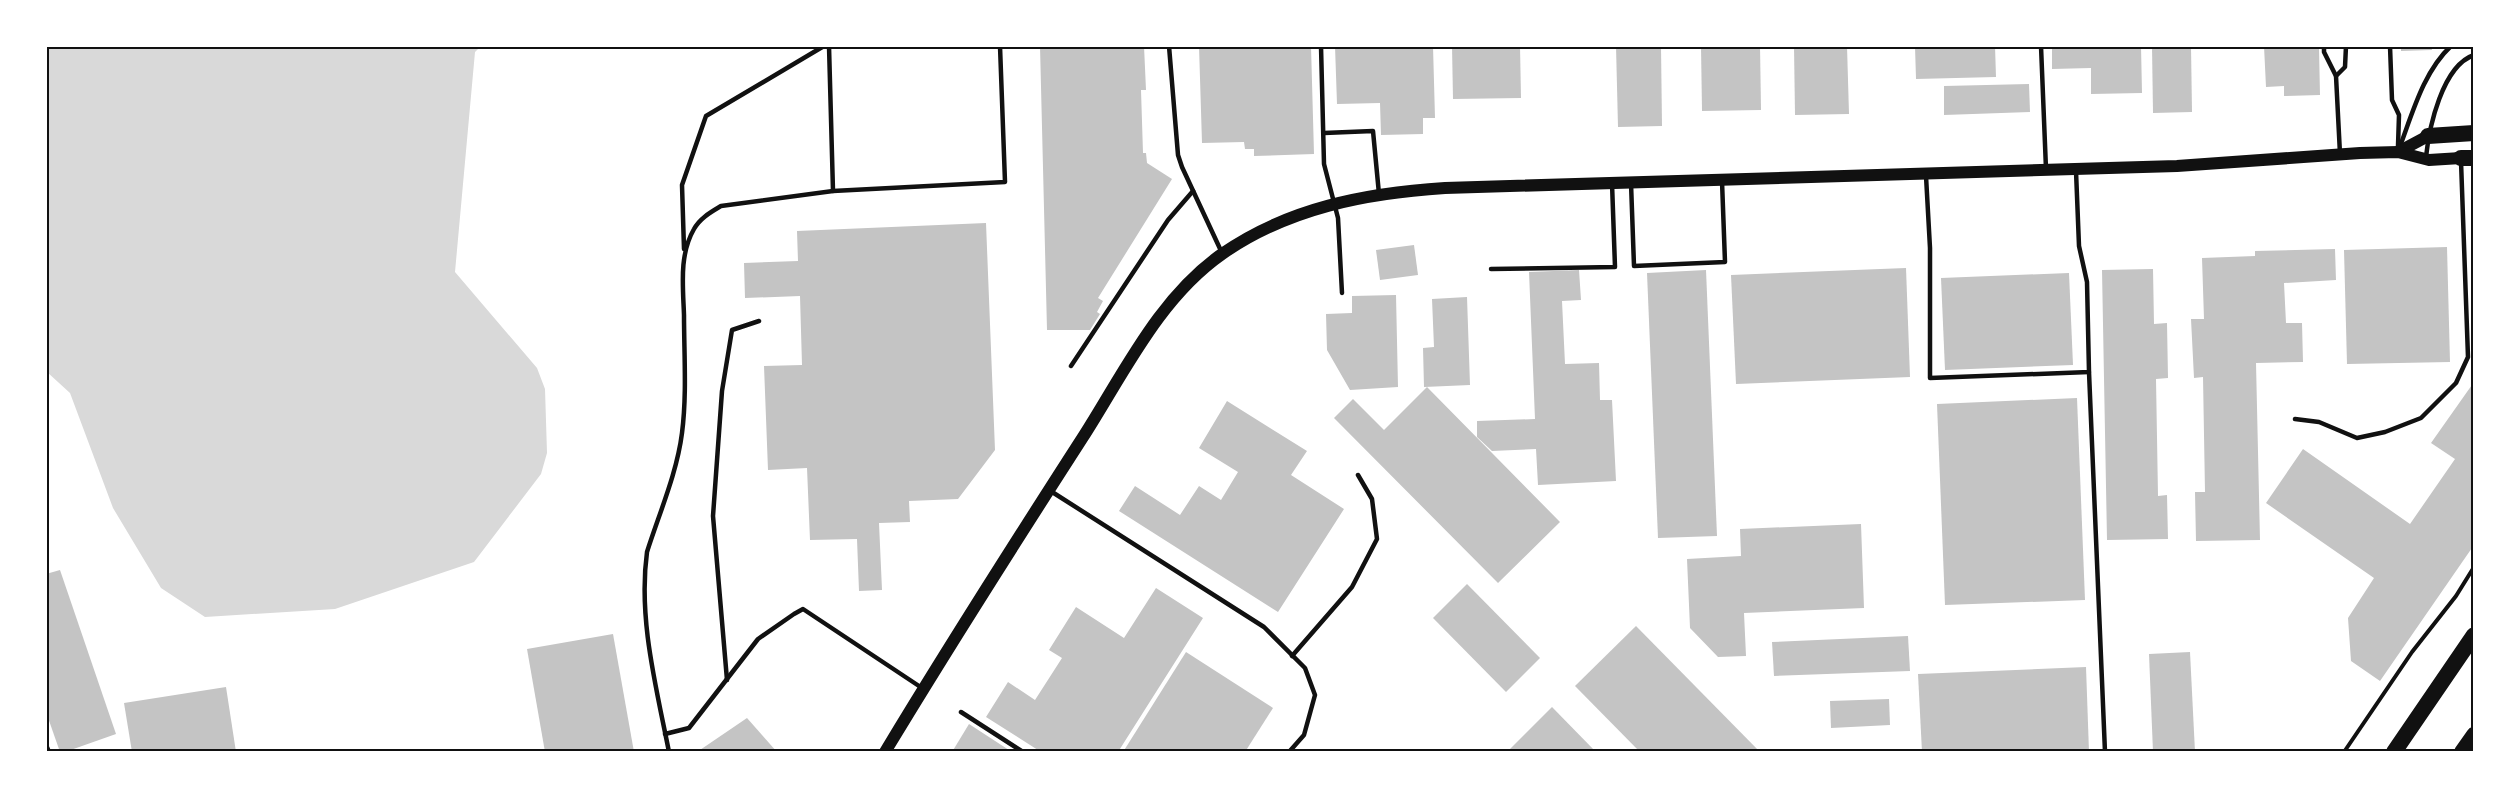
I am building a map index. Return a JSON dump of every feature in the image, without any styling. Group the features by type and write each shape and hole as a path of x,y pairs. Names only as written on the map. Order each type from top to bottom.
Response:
{"highway":[{"path":"2428,136 2474,133"},
{"path":"2394,752 2474,634"},
{"path":"2462,752 2474,735"}],"main road":[{"path":"2398,152 2428,136"},
{"path":"885,752 922,688 1127,366 1176,294 1222,254 1283,220 1333,203 1379,194 1445,188 2176,166 2398,152 2426,159 2467,158"}],"lane":[{"path":"669,752 645,620 644,572 647,552 682,435 685,393 685,254 682,185 706,116 824,46"},
{"path":"829,46 833,191"},
{"path":"685,254 695,227 706,215 721,206 833,191 1005,182 1000,46"},
{"path":"1169,46 1178,154 1222,254"},
{"path":"1321,46 1324,164 1338,218 1342,293"},
{"path":"2040,46 2046,169"},
{"path":"2324,46 2324,52 2337,76 2340,154"},
{"path":"2337,76 2345,67 2346,46"},
{"path":"2390,46 2392,100 2399,115 2398,152"},
{"path":"2398,152 2417,100 2439,57 2451,46"},
{"path":"2426,159 2428,136 2440,95 2452,74 2466,58 2474,55"},
{"path":"1324,133 1373,131 1379,194"},
{"path":"2295,419 2319,422 2357,438 2385,432 2421,418 2456,383 2468,357 2467,158"},
{"path":"2076,168 2079,246 2087,282 2105,752"},
{"path":"1926,173 1930,248 1930,378 2089,372"},
{"path":"1631,183 1634,266 1725,262 1722,181"},
{"path":"1491,269 1615,267 1612,183"},
{"path":"1071,366 1168,220 1193,191"},
{"path":"727,680 713,516 722,391 732,330 759,321"},
{"path":"1292,656 1352,587 1377,539 1372,498 1358,475"},
{"path":"1050,490 1264,627 1305,668 1315,695 1304,735 1289,752"},
{"path":"665,734 688,728 758,639 803,609 922,688"},
{"path":"961,712 1023,752"},
{"path":"46,745 49,752"}],"path":[{"path":"2344,752 2412,651 2456,596 2474,567"}],"shaded area":[{"path":"46,47 480,47 475,52 455,272 537,368 545,389 547,453 541,474 474,562 335,609 205,617 161,588 113,508 70,393 47,372"}],"building":[{"path":"1040,46 1144,46 1146,90 1141,90 1143,153 1146,153 1147,163 1172,179 1098,298 1103,301 1097,312 1100,314 1090,330 1047,330"},
{"path":"1199,46 1311,46 1314,154 1254,156 1254,149 1245,149 1244,142 1202,143"},
{"path":"1335,46 1433,46 1435,118 1423,118 1423,134 1381,135 1380,103 1337,104"},
{"path":"1452,46 1520,46 1521,98 1453,99"},
{"path":"1616,46 1661,46 1662,126 1618,127"},
{"path":"1701,46 1760,46 1761,110 1702,111"},
{"path":"1794,46 1847,46 1849,114 1795,115"},
{"path":"1915,46 1995,46 1996,77 1916,79"},
{"path":"2052,46 2141,46 2142,93 2091,94 2091,68 2052,69"},
{"path":"2152,46 2191,46 2192,112 2153,113"},
{"path":"2223,46 2256,46 2256,49 2223,49"},
{"path":"2264,46 2319,48 2320,95 2284,96 2284,86 2266,87"},
{"path":"2401,46 2431,46 2432,50 2401,51"},
{"path":"2029,84 2030,112 1944,115 1944,86"},
{"path":"986,223 995,450 958,499 909,501 910,522 879,523 882,590 859,591 857,539 810,540 807,468 768,470 764,366 802,365 800,296 745,298 744,263 798,261 797,231"},
{"path":"1414,245 1418,275 1380,280 1376,250"},
{"path":"2447,247 2450,362 2347,364 2344,250"},
{"path":"2335,249 2336,280 2284,283 2286,323 2302,323 2303,362 2256,363 2260,540 2196,541 2195,492 2205,492 2203,377 2194,378 2191,319 2204,319 2202,258 2255,256 2255,251"},
{"path":"1906,268 1910,377 1736,384 1731,275"},
{"path":"2153,269 2154,324 2167,323 2168,378 2156,379 2158,496 2167,495 2168,539 2107,540 2102,270"},
{"path":"1579,270 1581,300 1562,301 1565,364 1599,363 1600,400 1612,400 1616,481 1538,485 1536,449 1492,451 1477,437 1477,421 1535,419 1529,272"},
{"path":"1706,270 1717,536 1658,538 1647,273"},
{"path":"2069,273 2073,365 1945,370 1941,278"},
{"path":"1396,295 1398,387 1350,390 1327,350 1326,314 1352,313 1352,296"},
{"path":"1467,297 1470,385 1424,387 1423,348 1434,347 1432,299"},
{"path":"2474,382 2474,545 2380,681 2351,661 2348,618 2374,578 2266,503 2303,449 2410,524 2455,459 2431,443"},
{"path":"1427,387 1560,522 1498,583 1334,418 1353,399 1384,430"},
{"path":"2077,398 2085,600 1945,605 1937,404"},
{"path":"1227,401 1307,451 1291,475 1344,509 1278,612 1119,511 1135,486 1180,515 1199,486 1221,500 1238,472 1199,448"},
{"path":"1861,524 1864,608 1744,613 1746,656 1718,657 1690,628 1687,559 1741,556 1740,529"},
{"path":"60,570 116,734 65,752 60,752 46,712 46,574"},
{"path":"1467,584 1540,658 1506,692 1433,618"},
{"path":"1156,588 1203,618 1118,752 1041,752 986,717 1008,682 1035,700 1062,658 1049,650 1076,607 1124,638"},
{"path":"1636,626 1760,752 1640,752 1575,686"},
{"path":"613,634 634,752 545,752 527,649"},
{"path":"1908,636 1910,671 1774,676 1772,642"},
{"path":"1186,652 1273,708 1245,752 1123,752"},
{"path":"2190,652 2195,752 2153,752 2149,654"},
{"path":"2086,667 2089,752 1922,752 1918,674"},
{"path":"226,687 236,752 132,752 124,703"},
{"path":"1889,699 1890,725 1831,728 1830,701"},
{"path":"1552,707 1596,752 1507,752"},
{"path":"747,718 777,752 697,752"},
{"path":"969,724 1012,752 952,752"}]}
